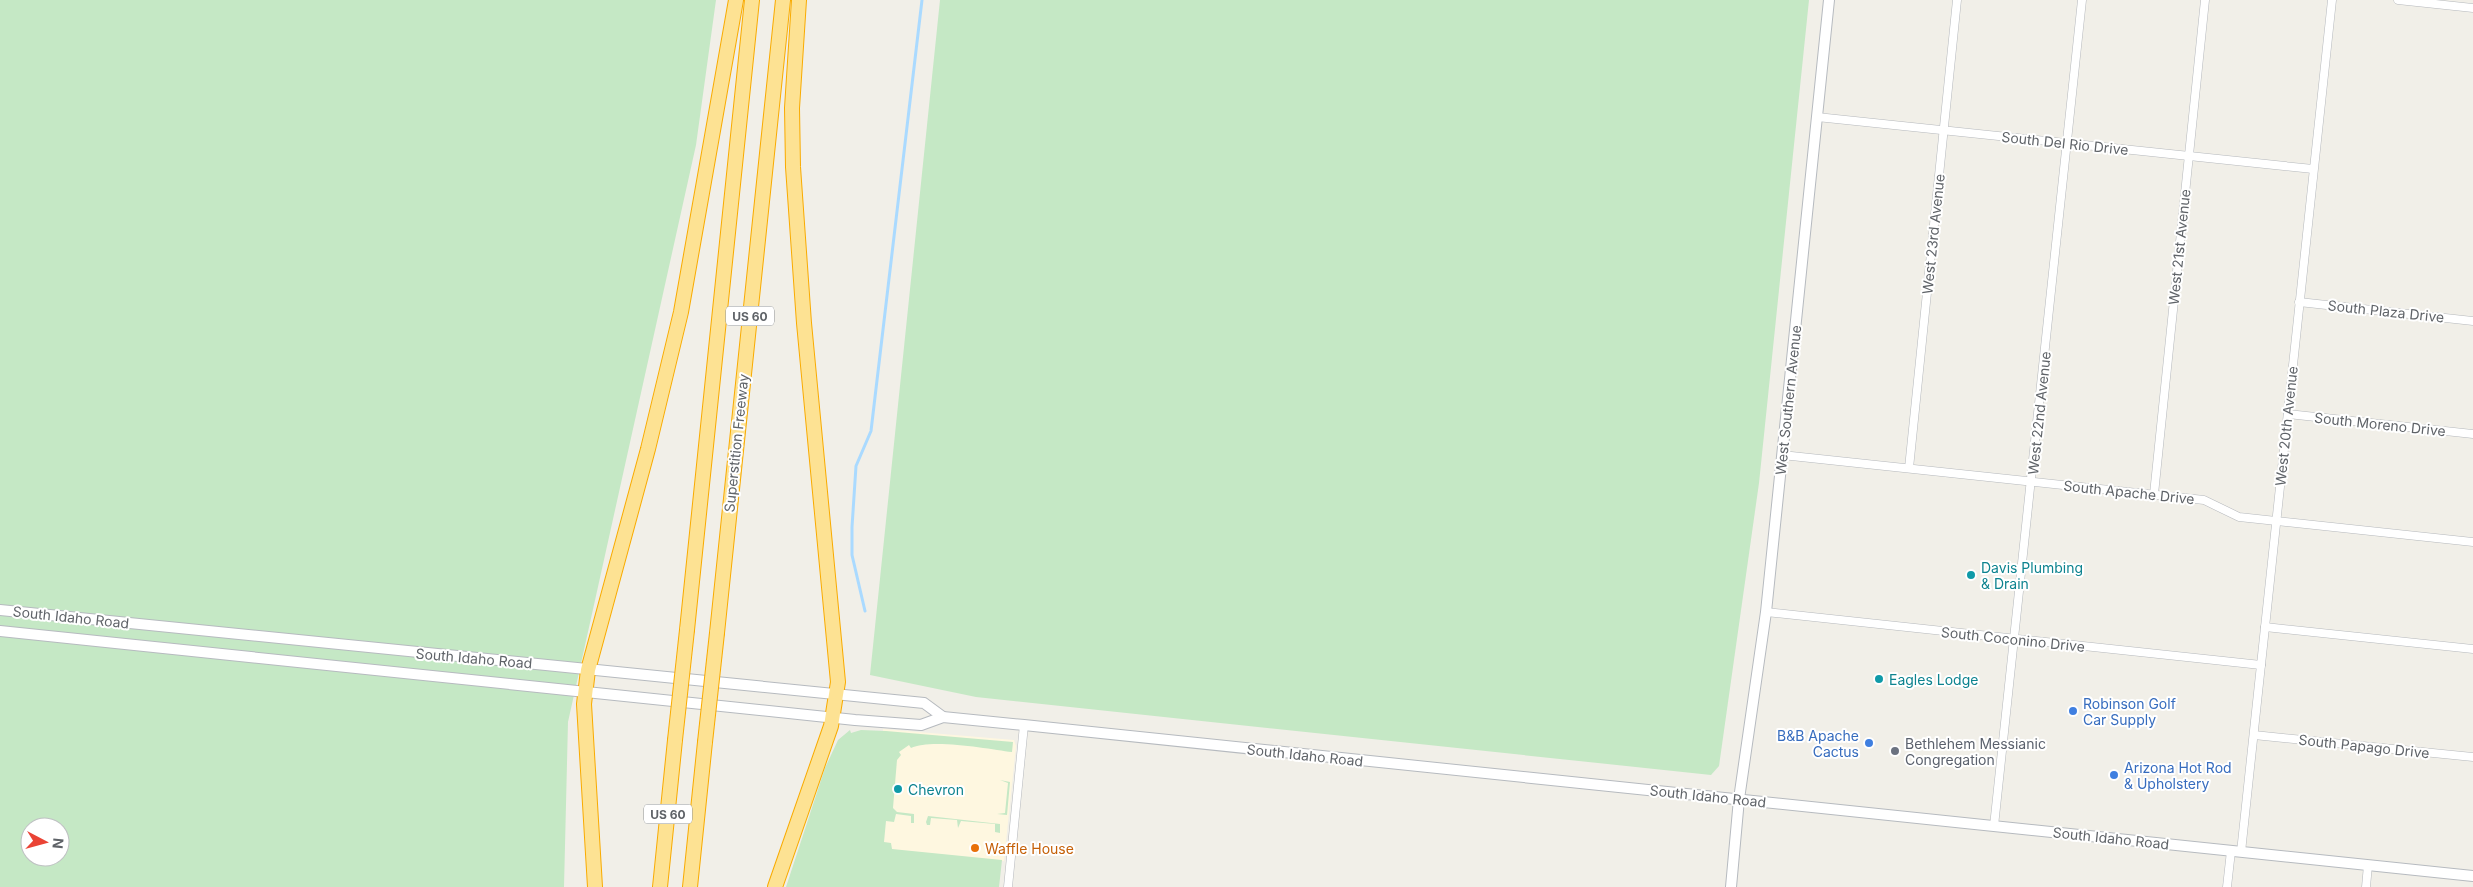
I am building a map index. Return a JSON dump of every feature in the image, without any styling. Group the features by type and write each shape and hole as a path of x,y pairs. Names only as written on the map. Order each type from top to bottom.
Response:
{"highway":[{"path":"595,887 584,714 588,670 648,449 681,312 736,0"},
{"name":"US 60","path":"660,887 752,0"},
{"name":"Superstition Freeway","path":"690,887 783,0"},
{"path":"775,887 834,717 837,695 793,167 792,108 799,0"}],"main road":[{"name":"West Southern Avenue","path":"1731,887 1739,799 1766,612 1829,0"},
{"name":"South Idaho Road","path":"0,610 924,703 944,717"},
{"name":"South Idaho Road","path":"0,631 921,725 944,717 2473,876"}],"street":[{"name":"West 23rd Avenue","path":"1909,468 1957,0"},
{"name":"West 22nd Avenue","path":"1994,826 2082,0"},
{"name":"West 21st Avenue","path":"2154,494 2205,0"},
{"name":"West 20th Avenue","path":"2227,887 2236,852 2254,735 2332,0"},
{"path":"2398,0 2473,8"},
{"name":"South Del Rio Drive","path":"1817,117 2313,169"},
{"name":"South Plaza Drive","path":"2299,302 2473,320"},
{"name":"South Moreno Drive","path":"2288,414 2473,434"},
{"name":"South Apache Drive","path":"1782,455 2204,500 2239,517 2473,542"},
{"name":"South Coconino Drive","path":"1766,612 2261,665"},
{"path":"2265,627 2473,649"},
{"path":"1008,887 1024,725"},
{"name":"South Papago Drive","path":"2254,735 2473,758"},
{"path":"2366,887 2368,865"}],"shaded area":[{"path":"883,729 1014,740 1016,746 1004,861 873,849"}],"green space":[{"path":"0,0 716,0 696,145 568,722 564,887 0,887"},
{"path":"940,0 1809,0 1759,483 1719,766 1711,775 976,697 870,675"},
{"path":"850,730 851,733 861,730 886,731 1013,742 1012,752 946,744 920,745 911,748 909,745 899,752 901,755 897,760 893,808 897,812 914,814 914,823 911,823 911,816 896,814 894,822 886,821 884,842 891,843 892,849 1002,860 999,887 786,887 825,768 838,740"},
{"path":"1000,780 1010,782 1007,815 997,814 1005,813 1008,783"},
{"path":"928,816 1000,824 1000,833 995,832 995,824 961,821 958,828 957,820 931,818 930,825 927,825"}],"waterway":[{"path":"865,611 852,555 856,466 871,431 922,0"}],"place":[{"name":"Davis Plumbing & Drain","path":"1971,575"},
{"name":"Eagles Lodge","path":"1879,679"},
{"name":"Robinson Golf Car Supply","path":"2073,711"},
{"name":"B&B Apache Cactus","path":"1869,743"},
{"name":"Bethlehem Messianic Congregation","path":"1895,751"},
{"name":"Arizona Hot Rod & Upholstery","path":"2114,775"},
{"name":"Chevron","path":"898,789"},
{"name":"Waffle House","path":"975,848"}]}
